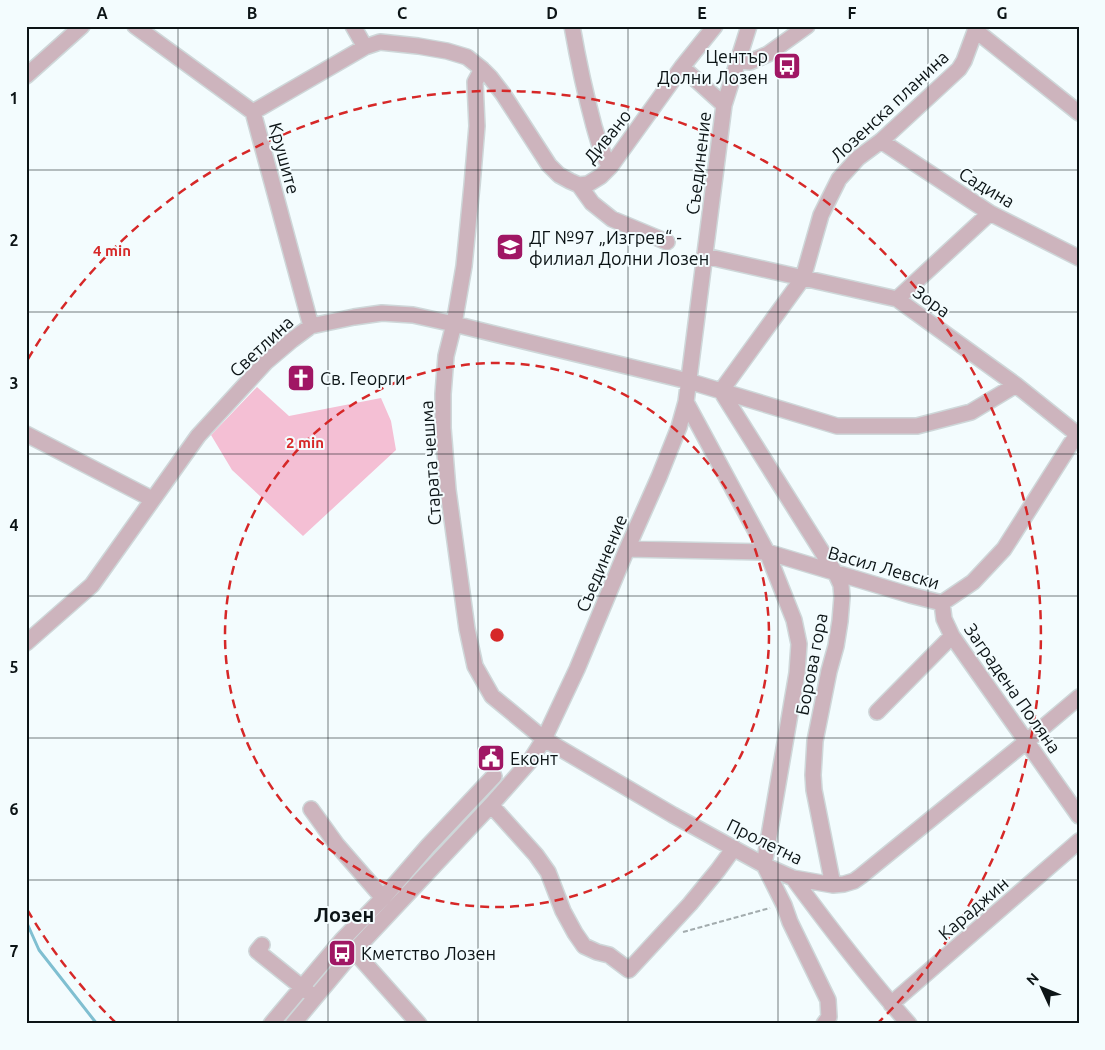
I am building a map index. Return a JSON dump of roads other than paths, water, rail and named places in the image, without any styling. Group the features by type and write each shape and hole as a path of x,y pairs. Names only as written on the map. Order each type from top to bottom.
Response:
{"street":[{"path":"26,76 82,26"},
{"name":"Крушите","path":"135,26 253,112 311,326"},
{"path":"253,112 365,47 352,26"},
{"path":"572,26 580,72 592,118 605,159 610,167"},
{"name":"Дивано","path":"365,47 380,42 448,51 467,57 490,77 503,94 549,165 559,175 570,181 588,184 601,176 610,167 682,67 715,26"},
{"name":"Съединение","path":"293,1024 354,951 491,806 530,761 544,739 576,669 659,477 679,427 686,402 724,105 749,26"},
{"path":"739,61 750,62 768,54 807,26"},
{"path":"976,28 1079,113"},
{"name":"Лозенска планина","path":"721,392 802,278 821,215 839,179 858,158 881,141 959,69 976,28"},
{"path":"682,67 724,105"},
{"name":"Старата чешма","path":"482,69 474,82 477,126 464,266 454,324 446,356 443,428 448,490 469,638 475,666 492,696 544,739"},
{"name":"Садина","path":"881,141 990,212 1079,258"},
{"path":"579,184 592,203 612,219 667,242"},
{"path":"897,299 990,212"},
{"name":"Зора","path":"705,256 897,299 1016,385 1078,433"},
{"name":"Светлина","path":"26,643 92,585 204,429 266,362 311,326 354,316 382,313 413,315 688,382 837,426 917,426 971,412 1016,385"},
{"name":"Борова гора","path":"721,392 836,574 841,585 840,621 815,741 813,775 814,790 833,885"},
{"name":"Борова гора","path":"686,402 767,552 794,620 798,644 797,673 764,865"},
{"name":"Васил Левски","path":"627,549 767,552 836,574 942,603 973,582 1004,549 1078,433"},
{"path":"26,434 152,499"},
{"name":"Заградена Поляна","path":"942,603 944,619 952,636 1079,816"},
{"path":"877,712 952,636"},
{"name":"Пролетна","path":"544,739 673,815 764,865 793,878 833,885 854,881 861,876 1079,697"},
{"path":"271,1024 342,940 383,898 428,846 494,776"},
{"path":"491,806 536,855 548,872 562,911 584,946 609,955 629,970 690,904 734,848"},
{"path":"311,809 337,845 383,898"},
{"name":"Караджин","path":"891,1004 1079,841"},
{"path":"764,865 828,1000 829,1018 824,1024"},
{"path":"793,878 820,915 909,1024"},
{"path":"262,945 257,950 315,998"},
{"path":"354,951 418,1024"}],"waterway":[{"path":"26,921 39,950 97,1024"}],"place":[{"name":"Център Долни Лозен","path":"787,66"},
{"name":"ДГ №97 „Изгрев“ - филиал Долни Лозен","path":"510,247"},
{"name":"Св. Георги","path":"301,378"},
{"name":"Еконт","path":"491,758"},
{"name":"Кметство Лозен","path":"342,953"}],"district":[{"name":"Лозен","path":"344,914"}]}
